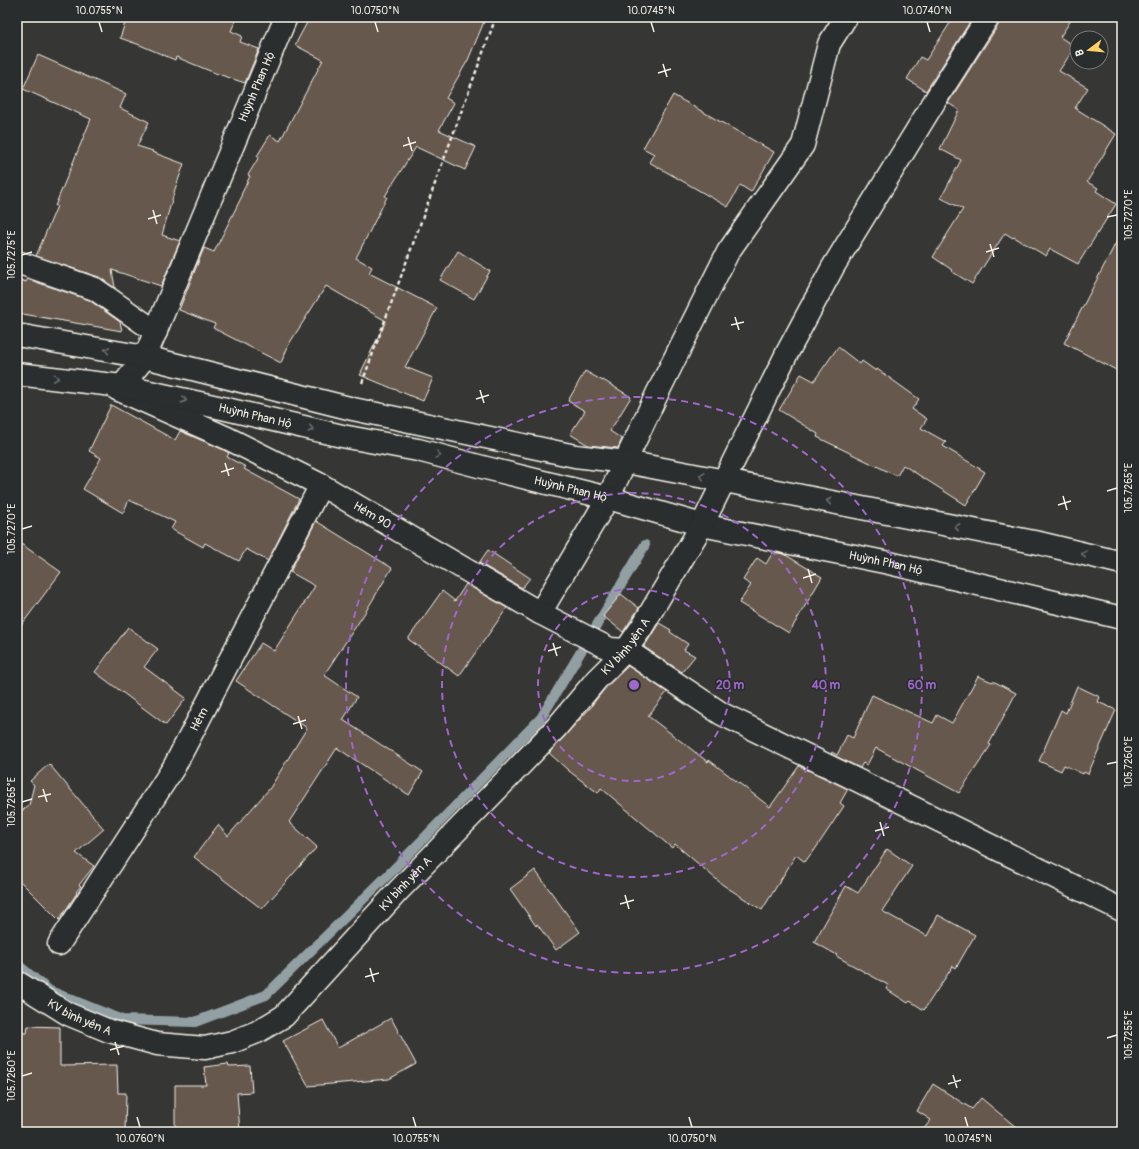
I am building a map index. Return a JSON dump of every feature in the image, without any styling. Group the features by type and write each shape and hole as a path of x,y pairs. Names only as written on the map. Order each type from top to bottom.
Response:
{"street":[{"name":"Huỳnh Phan Hộ","path":"145,357 286,17"},
{"path":"547,616 626,462 657,394 728,252 803,145 829,44 846,17"},
{"name":"KV bình yên A","path":"17,982 68,1014 109,1031 157,1044 205,1048 232,1042 257,1032 284,1016 398,891 556,728 597,679 618,650 642,627 702,525 787,353 833,267 988,17"},
{"path":"17,262 95,289 156,332"},
{"path":"17,335 145,357 353,409 575,456 626,462 725,481 1039,543 1122,562"},
{"path":"122,386 145,357"},
{"name":"Huỳnh Phan Hộ","path":"17,374 122,386 342,436 418,450 608,498 702,525 889,563 1122,618"},
{"name":"Hẻm 90","path":"122,386 117,389 227,438 321,485 547,616 618,650 722,714 1122,910"},
{"name":"Hẻm","path":"59,944 174,767 321,485"}],"path":[{"path":"353,409 496,17"}],"building":[{"path":"127,17 237,17 231,31 242,36 240,42 259,49 245,83 215,73 176,57 175,60 120,38"},
{"path":"310,17 486,17 468,60 446,98 454,103 439,130 476,147 465,170 416,147 385,196 387,197 356,258 372,267 369,273 437,308 405,367 433,378 423,401 360,375 386,321 326,286 289,344 281,363 213,328 215,324 179,310 204,248 214,252 242,196 241,195 250,176 248,175 259,157 257,156 270,135 280,141 323,60 295,45"},
{"path":"954,17 973,17 926,91 907,79 920,57 926,60"},
{"path":"1000,17 1073,17 1060,37 1069,43 1069,56 1059,71 1088,88 1075,108 1116,134 1087,182 1098,188 1096,191 1116,204 1078,264 1050,249 1046,256 1005,233 972,284 951,271 952,270 933,257 963,209 941,198 961,160 940,149 959,110 948,103 999,24"},
{"path":"38,55 126,94 120,108 149,122 137,146 184,164 162,235 180,241 161,286 112,270 115,288 99,277 36,256 91,119 23,89"},
{"path":"673,95 774,152 751,192 740,185 728,207 649,162 654,154 643,148"},
{"path":"1122,231 1122,373 1064,343"},
{"path":"458,251 490,271 474,299 440,280"},
{"path":"17,279 26,282 27,279 89,300 120,322 122,331 17,313"},
{"path":"838,347 860,364 862,361 876,371 877,369 919,399 912,409 927,419 921,428 946,442 943,446 985,472 966,505 903,465 897,476 817,437 818,434 779,410 801,374 814,381"},
{"path":"585,371 631,397 610,431 622,439 618,448 588,445 570,434 585,411 568,401"},
{"path":"111,405 175,440 180,431 222,449 229,453 227,457 246,467 244,469 299,499 268,561 246,549 239,561 205,543 203,547 171,529 175,522 129,500 123,513 83,489 101,458 89,451"},
{"path":"316,521 392,568 324,675 357,697 343,720 423,772 409,795 337,748 289,822 317,847 262,909 194,857 218,825 228,836 270,788 307,728 236,681 261,643 274,651 315,586 290,572"},
{"path":"17,541 61,572 17,631"},
{"path":"488,550 530,578 522,588 479,563"},
{"path":"773,552 784,554 822,577 789,633 739,603 751,585 743,580 757,558 766,564"},
{"path":"466,584 507,608 459,676 408,639 442,591 455,601"},
{"path":"621,594 639,608 623,632 603,616"},
{"path":"659,623 671,630 670,632 688,644 684,650 695,656 682,672 644,647"},
{"path":"128,627 158,649 144,667 186,698 166,725 95,672"},
{"path":"628,666 667,692 648,716 708,762 709,760 770,807 799,766 848,789 840,803 844,806 814,851 805,862 796,855 762,910 723,885 675,844 672,848 601,788 598,793 569,771 549,753 593,705 606,687"},
{"path":"978,676 992,682 993,681 1016,693 989,744 991,745 959,793 876,748 867,765 863,763 860,768 831,754 832,752 837,755 847,735 853,738 872,695 933,723 937,715 952,723"},
{"path":"1077,686 1100,697 1098,702 1116,710 1088,774 1084,772 1083,774 1064,765 1061,771 1039,761 1061,710 1066,713"},
{"path":"49,764 104,829 76,853 94,866 79,885 81,886 59,920 17,878 17,815 29,805 34,785 30,781"},
{"path":"887,849 912,866 882,911 927,936 938,915 975,935 956,968 953,966 924,1010 910,1001 908,1003 886,989 888,985 814,942 846,886 858,893"},
{"path":"535,870 580,932 556,950 537,924 536,926 510,889"},
{"path":"391,1018 416,1064 389,1079 308,1086 283,1041 323,1020 338,1048"},
{"path":"28,1026 60,1027 60,1066 117,1065 118,1093 126,1093 125,1132 17,1132 17,1033 27,1033"},
{"path":"228,1064 229,1067 250,1066 252,1092 237,1093 240,1132 175,1132 175,1085 206,1085 204,1067"},
{"path":"933,1084 972,1109 981,1098 1022,1132 921,1132 931,1120 917,1111"}],"waterway":[{"path":"17,964 50,991 122,1020 195,1022 266,995 392,871 541,718 645,545"}]}
